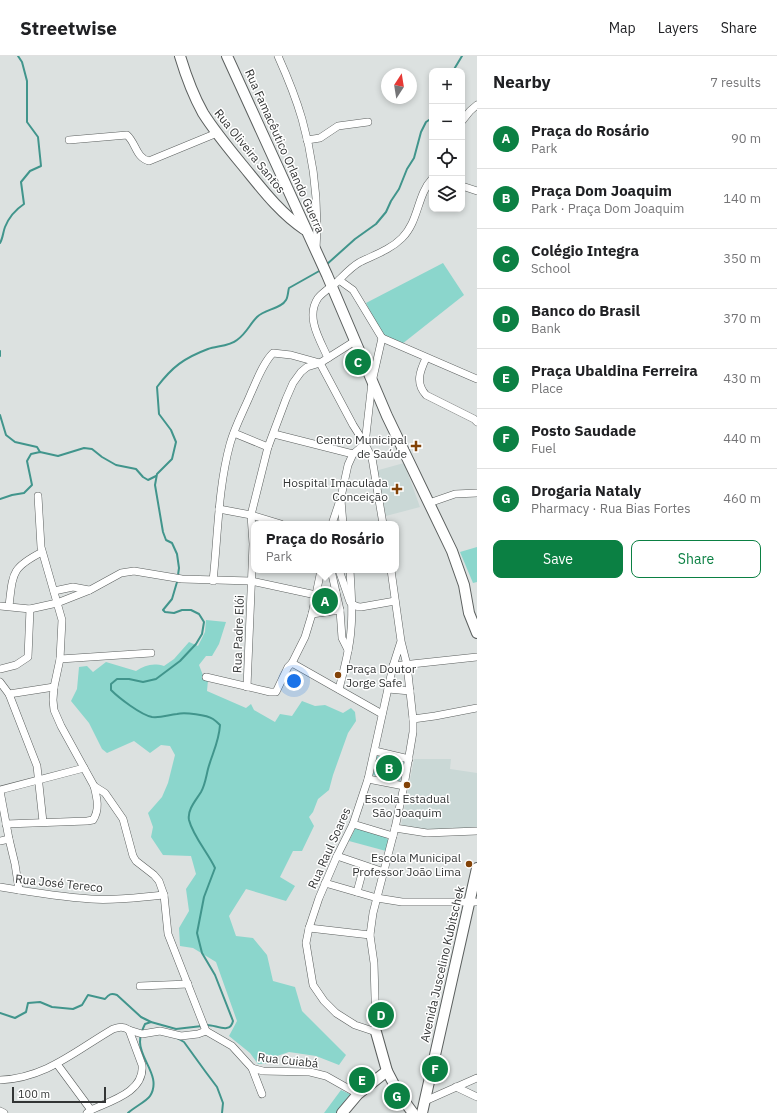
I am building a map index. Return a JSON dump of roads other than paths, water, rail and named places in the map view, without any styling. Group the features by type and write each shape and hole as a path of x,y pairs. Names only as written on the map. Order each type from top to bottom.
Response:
{"main road":[{"name":"Rua Oliveira Santos","path":"180,56 192,91 203,113 217,134 278,206 306,230"},
{"name":"Rua Famacêutico Orlando Guerra","path":"227,56 317,254"},
{"path":"317,254 328,275 335,283 355,341 386,416 452,551 462,578 469,613 477,633"},
{"name":"Avenida Juscelino Kubitschek","path":"422,1113 473,903 477,868"},
{"path":"376,1032 387,1071 399,1094 412,1110 425,1101"},
{"path":"342,1113 358,1094 387,1071"}],"street":[{"path":"278,56 302,118 307,140 316,191 318,224 317,254"},
{"path":"465,117 477,105"},
{"path":"307,140 320,138 338,126 368,122"},
{"path":"69,140 127,135 140,156 144,160 149,161 217,134"},
{"path":"328,358 312,320 318,299 359,263 389,248 401,239 410,229 429,182"},
{"path":"465,187 477,190"},
{"path":"306,230 318,224"},
{"path":"335,283 353,290 382,338 477,380"},
{"path":"333,521 341,497 348,465 353,454 365,444 372,382 382,338"},
{"name":"Rua Padre Elói","path":"251,521 251,515 268,447 293,383 301,372 307,367 320,363 355,341"},
{"path":"214,581 219,509 224,468 234,433 259,375 273,353 291,355 320,363 372,458 382,521"},
{"path":"426,358 419,373 421,390 426,395 474,419 477,422"},
{"path":"234,433 268,447"},
{"path":"274,434 353,454"},
{"path":"429,503 455,494 477,493"},
{"path":"6,824 93,820 96,814 97,805 94,786 60,726 54,710 54,688 60,659 62,620 42,552 38,496"},
{"path":"341,497 343,521"},
{"path":"219,509 251,515 271,521"},
{"path":"9,606 12,581 15,572 26,560 42,552"},
{"path":"0,606 30,609 57,603 90,590 121,573 128,571 182,579 251,582 316,595 336,592"},
{"name":"Rua Padre Elói","path":"247,687 251,573"},
{"path":"206,677 270,692 276,692 288,666 292,663 305,637 312,614 320,573"},
{"path":"332,573 340,610 342,638 348,650"},
{"path":"339,573 350,602 357,607 396,601"},
{"path":"339,689 352,629 353,605 350,573"},
{"path":"376,1032 374,963 370,935 372,914 395,828 413,732 407,665 401,641 391,573"},
{"path":"54,591 73,587 90,590"},
{"path":"0,669 16,665 28,656 30,609"},
{"path":"312,614 340,610"},
{"name":"Rua Raul Soares","path":"376,1032 355,1025 336,1014 324,1001 313,985 306,943 309,928 325,883 353,824 368,779 393,666 401,641"},
{"path":"60,659 151,653"},
{"path":"393,666 477,657"},
{"path":"292,663 382,714"},
{"path":"1,684 9,694 37,766 39,779 38,787 43,822"},
{"path":"9,694 54,688"},
{"path":"388,689 410,691"},
{"path":"413,719 477,708"},
{"path":"375,751 409,759"},
{"path":"19,890 0,791 39,779 84,768"},
{"path":"368,779 404,786"},
{"path":"0,1080 25,1076 44,1070 57,1064 113,1029 126,1028 140,1034 160,1031 178,1035 198,1034 204,1026 168,934 164,895 159,881 154,875 136,861 133,856 123,819 105,793 94,786"},
{"path":"97,805 113,804"},
{"path":"353,824 393,836"},
{"path":"395,828 428,833 477,831"},
{"path":"0,841 9,839"},
{"path":"337,856 384,872"},
{"path":"357,892 364,866"},
{"path":"325,883 377,898 402,902 473,903"},
{"name":"Rua José Tereco","path":"0,887 92,899 164,895"},
{"path":"309,928 370,935"},
{"path":"140,986 188,984"},
{"name":"Rua Cuiabá","path":"204,1026 232,1046 252,1068 263,1071 310,1072 326,1076 358,1094"},
{"path":"57,1064 89,1111 125,1094 137,1085 143,1071 142,1065 126,1028"},
{"path":"252,1068 262,1094"},
{"path":"425,1101 477,1078"},
{"path":"456,1087 477,1098"},
{"path":"0,1111 4,1113"}],"waterway":[{"path":"0,243 8,220 15,211 24,204 21,182 30,171 41,166 38,137 27,122 27,81 22,62 18,56"},
{"path":"455,68 462,56"},
{"path":"326,265 355,239 376,224 386,212 414,158 421,132 426,122 429,120"},
{"path":"206,1025 226,1028 229,1027 233,1021 215,975 202,953 197,933 204,897 215,868 191,826 189,813 192,805 204,787 217,742 220,725 206,716 196,714 181,713 161,717 147,716 130,706 111,690 111,684 117,679 129,679 143,682 156,679 180,661 196,644 202,634 204,622 199,614 191,610 182,610 174,613 165,612 163,610 172,599 179,568 177,554 172,543 166,540 163,532 155,485 157,474 172,459 176,442 171,430 159,414 157,387 173,369 185,360 208,349 227,345 237,340 260,314 284,303 287,299 289,288 321,270"},
{"path":"0,351 0,356"},
{"path":"0,415 6,435 15,442 37,447 40,452"},
{"path":"0,499 24,493 32,485 27,461 31,454 40,452 58,456 84,448 92,449 116,465 136,469 148,480 156,476"},
{"path":"0,1013 15,1018 26,1012 28,1003 40,1002 52,1007 73,1009 82,1005 88,995 105,999 109,995 113,994 117,995 141,1017 151,1022"},
{"path":"128,1113 148,1098 153,1089 154,1082 150,1069 143,1055 140,1042 141,1033 145,1024 151,1022 176,1029 202,1026"},
{"path":"177,1038 184,1042 217,1087 223,1103 222,1113"}],"place":[{"name":"Colégio Integra","path":"358,362"},
{"name":"Centro Municipal de Saúde","path":"416,446"},
{"name":"Hospital Imaculada Conceição","path":"397,489"},
{"name":"Praça do Rosário","path":"325,601"},
{"name":"Praça Doutor Jorge Safe","path":"338,675"},
{"name":"Praça Dom Joaquim","path":"389,768"},
{"name":"Escola Estadual São Joaquim","path":"407,785"},
{"name":"Escola Municipal Professor João Lima","path":"469,864"},
{"name":"Banco do Brasil","path":"381,1015"},
{"name":"Posto Saudade","path":"435,1069"},
{"name":"Praça Ubaldina Ferreira","path":"362,1080"},
{"name":"Drogaria Nataly","path":"397,1096"}]}
